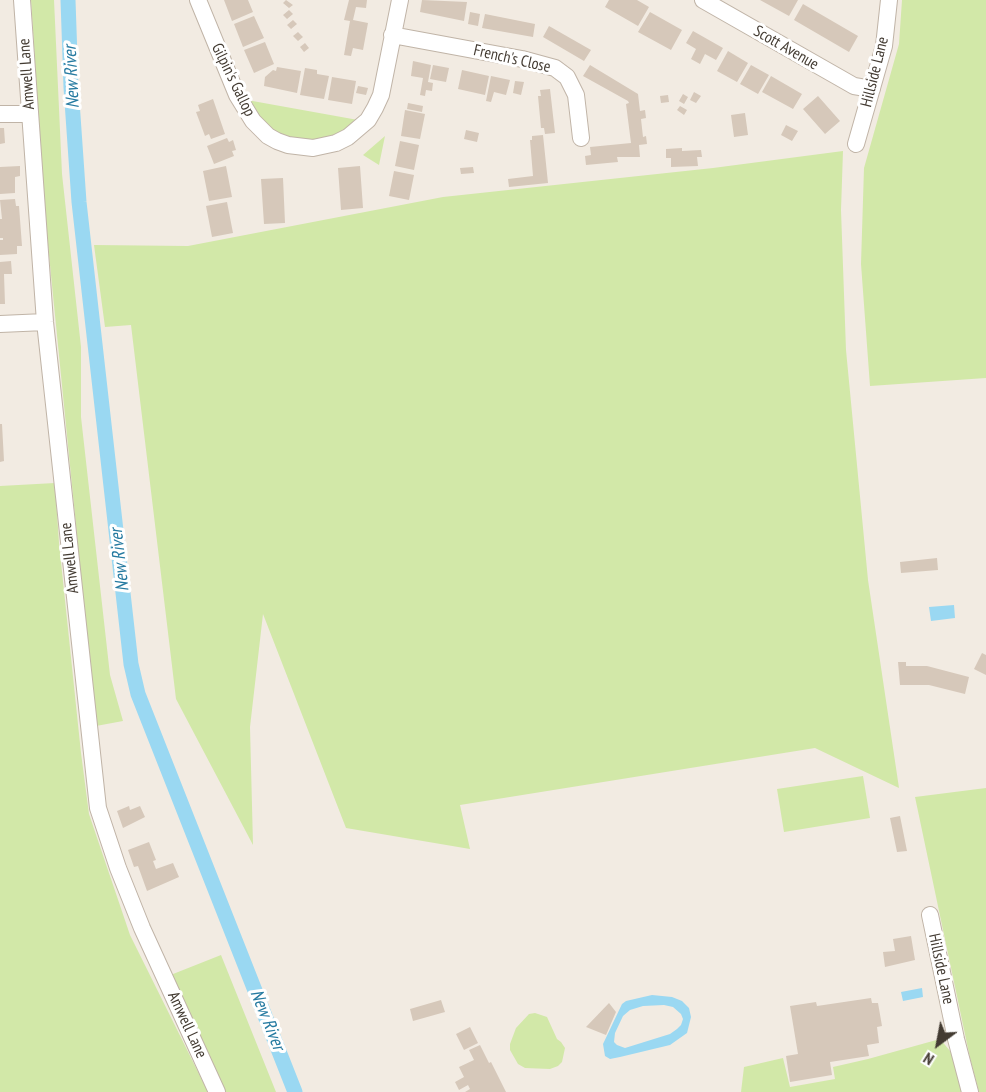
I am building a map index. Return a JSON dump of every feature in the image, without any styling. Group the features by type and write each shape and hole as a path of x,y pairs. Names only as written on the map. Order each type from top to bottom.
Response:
{"street":[{"name":"Amwell Lane","path":"22,0 45,322 98,808 118,868 142,928 218,1092"},
{"name":"Gilpin's Gallop","path":"198,0 246,112 268,136 288,146 302,148 336,143 348,137 368,120 381,95 400,0"},
{"name":"Scott Avenue","path":"703,0 854,86 872,89"},
{"name":"Hillside Lane","path":"856,144 884,46 889,0"},
{"name":"French's Close","path":"392,35 522,59 555,68 567,77 576,95 581,138"},
{"path":"0,114 30,114"},
{"path":"0,324 45,322"},
{"name":"Hillside Lane","path":"930,915 956,1039 970,1092"}],"green space":[{"path":"31,0 54,0 62,174 81,347 81,417 110,675 123,721 96,726 45,215"},
{"path":"902,0 986,0 986,378 870,386 861,264 864,168 899,44"},
{"path":"247,100 358,120 341,134 306,142 281,135 270,129 262,122"},
{"path":"385,136 379,165 363,155"},
{"path":"843,151 841,210 846,350 868,580 899,788 815,748 460,805 470,849 346,828 263,614 250,727 253,845 176,699 131,325 105,327 94,245 188,246 443,197 713,168"},
{"path":"55,483 59,543 89,814 130,935 208,1092 0,1092 0,486"},
{"path":"863,776 870,818 784,832 777,789"},
{"path":"986,788 986,1092 979,1092 915,797"},
{"path":"221,955 276,1092 222,1092 168,976"},
{"path":"535,1013 547,1017 557,1039 565,1048 562,1062 550,1069 525,1068 518,1064 510,1050 516,1028 529,1014"},
{"path":"940,1039 956,1058 964,1092 741,1092 744,1067 783,1058 790,1087 835,1079 833,1067"}],"water":[{"path":"954,605 955,618 931,621 929,607"},
{"path":"922,988 923,997 903,1001 901,992"},
{"path":"652,995 672,997 682,1001 689,1008 691,1017 687,1033 670,1045 610,1059 605,1056 603,1044 622,1004","holes":["643,1006 673,1007 683,1019 681,1025 670,1034 625,1048 614,1042 615,1033 623,1016 630,1010"]}],"building":[{"path":"224,0 248,0 253,12 232,21"},
{"path":"286,0 293,5 289,8 283,3"},
{"path":"349,0 367,0 366,8 356,7 353,20 368,23 363,50 353,48 351,56 344,55 350,21 344,20"},
{"path":"422,0 467,2 464,21 420,12"},
{"path":"609,0 637,0 649,7 638,26 605,7"},
{"path":"760,0 798,0 789,16"},
{"path":"803,4 858,36 849,52 794,20"},
{"path":"289,10 293,14 287,19 283,15"},
{"path":"470,12 480,14 478,26 468,24"},
{"path":"650,12 682,30 671,50 638,32"},
{"path":"485,14 535,24 533,37 482,28"},
{"path":"254,16 264,38 243,47 234,24"},
{"path":"293,20 297,24 291,29 287,25"},
{"path":"549,26 591,50 584,61 543,37"},
{"path":"693,31 723,48 716,60 705,54 700,64 691,59 696,49 686,43"},
{"path":"298,32 303,37 298,41 293,36"},
{"path":"265,42 274,64 254,73 244,50"},
{"path":"305,43 309,48 304,52 300,47"},
{"path":"728,51 748,63 737,82 717,71"},
{"path":"413,61 431,65 428,82 433,83 432,91 426,90 425,96 420,95 423,78 411,76"},
{"path":"433,65 449,68 446,82 430,79"},
{"path":"590,65 638,94 640,111 645,110 646,118 641,119 643,137 646,136 647,144 639,145 640,157 617,157 618,162 586,165 585,156 591,155 590,147 631,143 626,104 629,103 628,101 583,76"},
{"path":"751,65 769,75 758,94 740,84"},
{"path":"277,67 301,71 297,93 264,86 265,77 273,70 276,71"},
{"path":"305,68 317,70 317,74 329,76 324,99 300,95"},
{"path":"462,70 489,76 485,95 458,89"},
{"path":"491,76 510,80 506,95 494,92 491,102 486,101"},
{"path":"771,76 802,94 793,109 762,92"},
{"path":"332,77 356,81 352,104 328,100"},
{"path":"515,81 524,82 521,95 513,93"},
{"path":"358,86 368,88 366,95 356,93"},
{"path":"550,89 555,133 545,134 544,128 541,128 538,96 541,96 540,90"},
{"path":"694,92 701,96 696,103 690,100"},
{"path":"683,94 688,97 684,104 679,101"},
{"path":"668,95 669,102 661,103 660,96"},
{"path":"818,96 840,121 825,134 803,109"},
{"path":"213,99 225,134 211,139 209,134 205,136 196,112 200,111 198,105"},
{"path":"408,103 423,106 422,112 407,109"},
{"path":"680,106 687,110 684,115 677,110"},
{"path":"405,110 425,114 420,139 401,136"},
{"path":"745,113 748,135 734,137 731,115"},
{"path":"786,125 798,131 792,141 781,135"},
{"path":"0,128 4,128 5,143 0,144"},
{"path":"466,130 479,133 477,142 464,139"},
{"path":"543,135 548,183 509,187 508,179 533,176 530,140 532,136"},
{"path":"227,138 229,142 233,140 236,150 232,151 234,156 214,164 207,146"},
{"path":"400,141 419,145 414,170 395,166"},
{"path":"682,148 682,151 701,150 702,157 697,157 698,166 671,167 671,158 666,158 666,149"},
{"path":"20,166 20,176 15,177 15,193 0,194 0,167"},
{"path":"226,166 232,197 209,201 203,171"},
{"path":"360,166 363,208 341,210 338,168"},
{"path":"473,167 474,173 461,174 460,168"},
{"path":"394,171 414,175 409,200 389,196"},
{"path":"283,178 285,223 264,224 261,179"},
{"path":"15,199 16,206 19,206 22,246 17,246 17,254 0,255 0,240 3,238 0,238 0,219 2,219 0,200"},
{"path":"227,202 233,233 212,237 206,206"},
{"path":"11,261 12,274 4,274 5,304 0,304 0,262"},
{"path":"0,424 2,424 4,461 0,462"},
{"path":"937,558 938,570 901,573 900,562"},
{"path":"982,653 986,655 986,675 974,669"},
{"path":"898,662 906,662 906,666 927,666 969,677 965,694 929,685 900,685"},
{"path":"129,806 130,810 140,806 145,817 123,828 117,811"},
{"path":"900,816 907,851 897,852 890,818"},
{"path":"149,842 156,860 153,861 156,869 173,863 179,877 147,891 138,866 134,867 128,850"},
{"path":"911,936 915,960 885,967 883,952 895,951 893,939"},
{"path":"871,998 872,1003 878,1003 882,1026 877,1027 879,1043 867,1045 869,1056 830,1062 832,1075 790,1082 786,1056 798,1054 790,1006 816,1002 817,1006"},
{"path":"441,1000 445,1012 413,1021 410,1009"},
{"path":"609,1003 616,1012 606,1035 586,1027"},
{"path":"470,1027 478,1043 464,1050 456,1034"},
{"path":"480,1045 506,1092 465,1092 470,1089 468,1085 459,1090 455,1082 464,1077 459,1067 474,1060 469,1050"}],"waterway":[{"name":"New River","path":"68,0 79,202 131,664 138,694 295,1092"}]}
